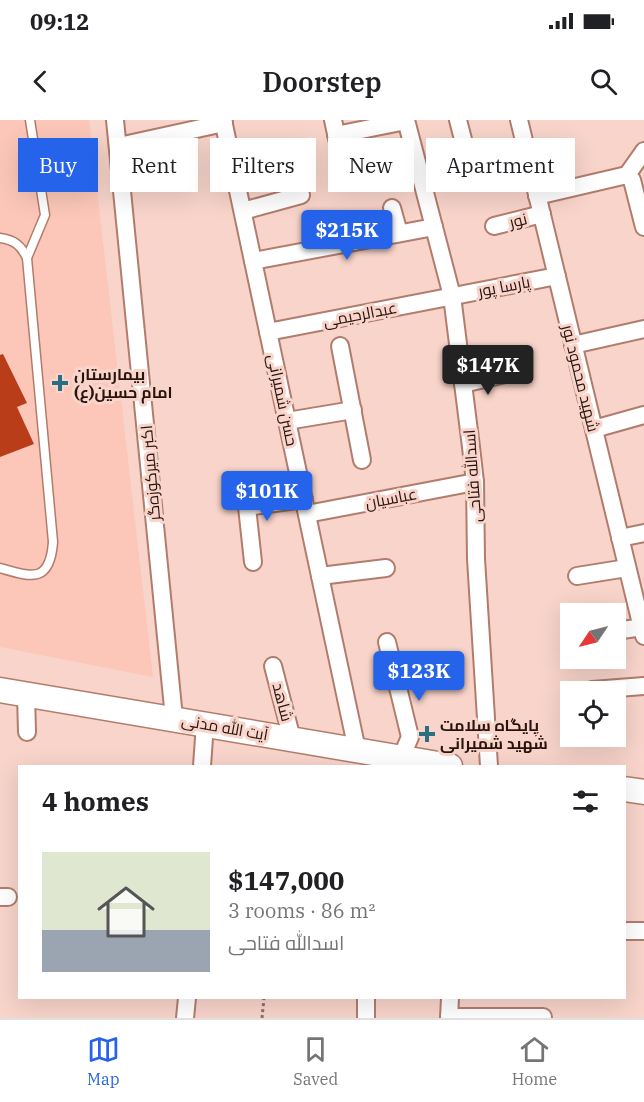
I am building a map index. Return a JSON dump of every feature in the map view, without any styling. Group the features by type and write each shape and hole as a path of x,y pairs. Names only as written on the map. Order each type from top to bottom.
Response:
{"main road":[{"name":"آیت الله مدنی","path":"0,690 357,750 392,760 440,765"},
{"path":"626,789 644,792"}],"street":[{"name":"اکبر میرکوزه‌گر","path":"116,120 118,138"},
{"path":"334,128 406,120"},
{"name":"اسدالله فتاحی","path":"406,120 452,296 475,482 489,765"},
{"path":"458,120 463,138"},
{"name":"شهید محمود نور","path":"519,120 643,630"},
{"path":"154,138 224,122"},
{"name":"حسن شمیرانی","path":"224,122 357,750"},
{"path":"537,196 627,175 644,151"},
{"path":"627,175 632,180 644,227"},
{"name":"اکبر میرکوزه‌گر","path":"123,192 174,718"},
{"path":"243,212 301,195"},
{"path":"392,208 399,233"},
{"name":"نور","path":"494,226 542,214"},
{"path":"253,261 434,227"},
{"name":"پارسا پور","path":"452,296 557,276"},
{"name":"عبدالرحیمی","path":"268,332 452,296"},
{"path":"573,345 644,329"},
{"path":"340,346 362,460"},
{"path":"463,384 505,374"},
{"path":"287,421 353,410"},
{"path":"594,429 644,416"},
{"name":"عباسیان","path":"254,562 247,507 305,507 475,482"},
{"path":"620,538 644,533"},
{"path":"320,576 386,568"},
{"path":"576,576 627,568"},
{"path":"626,631 643,630"},
{"path":"387,642 410,737 392,760"},
{"name":"شاهد","path":"273,666 292,739"},
{"path":"626,687 644,686"},
{"path":"26,694 27,732"},
{"path":"202,765 205,724"},
{"path":"626,931 644,930"},
{"path":"185,1018 187,999"},
{"path":"366,999 366,1018"},
{"path":"450,999 449,1018 543,1017"}],"lane":[{"path":"27,258 45,215 30,120"},
{"path":"0,238 15,242 22,247 27,258 53,543 52,554 42,573 25,576 0,568"}],"path":[{"path":"262,1018 264,999"}],"shaded area":[{"name":"بیمارستان امام حسین(ع)","path":"0,120 89,120 91,138 18,138 18,192 97,192 153,677 0,647"}],"building":[{"path":"3,354 27,403 17,407 34,444 0,457 0,355"}],"place":[{"name":"بیمارستان امام حسین(ع)","path":"60,383"},
{"name":"پایگاه سلامت شهید شمیرانی","path":"427,734"}]}
